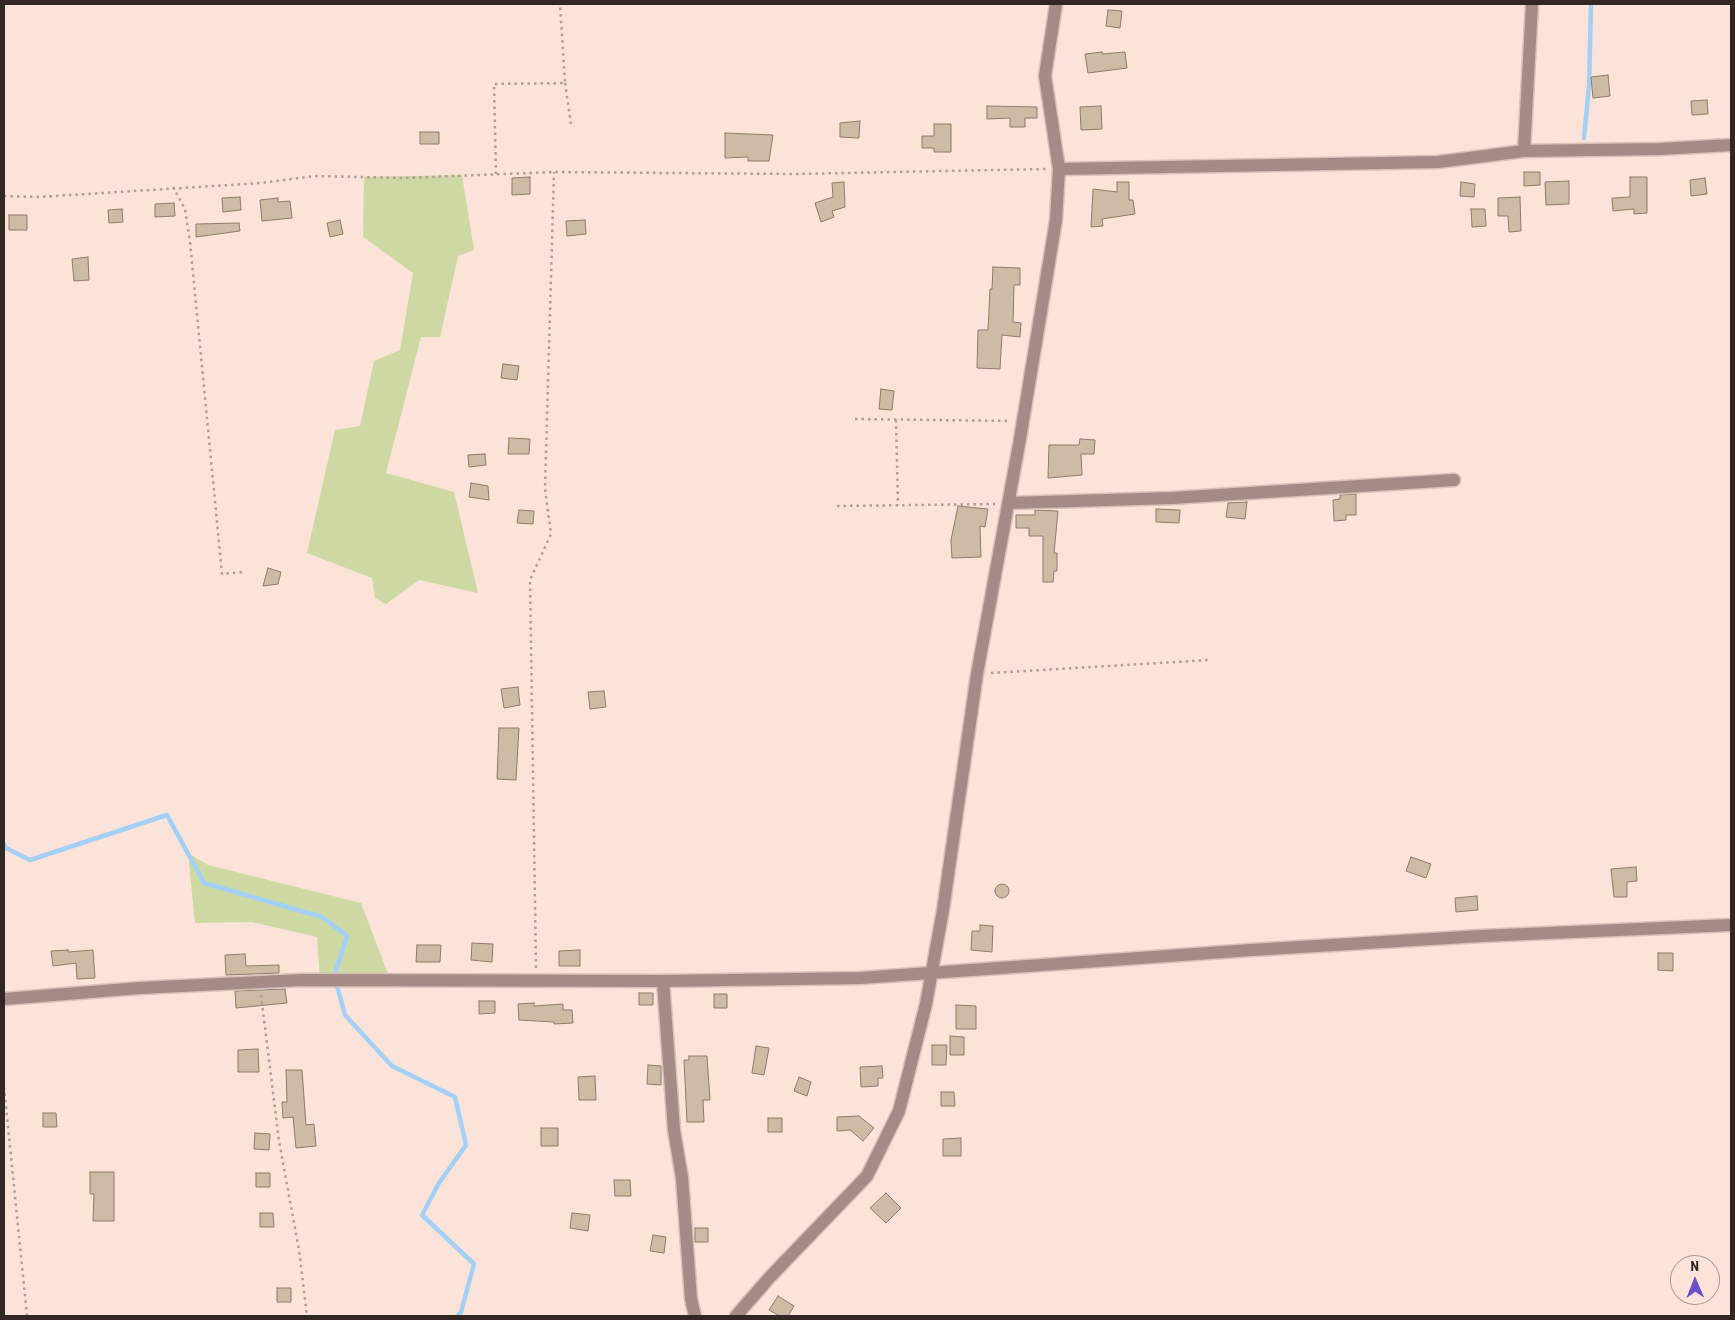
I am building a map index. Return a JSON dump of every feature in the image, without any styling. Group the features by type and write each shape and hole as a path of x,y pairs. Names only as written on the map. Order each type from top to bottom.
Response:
{"street":[{"path":"736,1316 867,1176 899,1111 926,1004 977,674 1009,503 1056,220 1060,169 1045,76 1056,4"},
{"path":"1524,151 1532,4"},
{"path":"1060,169 1438,162 1524,151 1659,149 1731,145"},
{"path":"1009,503 1172,498 1454,480"},
{"path":"4,999 259,981 344,979 663,981 860,978 1481,936 1731,925"},
{"path":"663,981 674,1130 682,1178 691,1299 695,1316"}],"path":[{"path":"560,4 564,83 571,124"},
{"path":"496,174 494,84 564,83"},
{"path":"4,196 39,198 173,187 261,183 315,176 404,178 554,172 794,174 1060,169"},
{"path":"536,981 530,580 551,534 546,482 554,172"},
{"path":"173,187 185,209 190,242 222,574 242,572"},
{"path":"855,419 1022,421"},
{"path":"896,420 898,505"},
{"path":"837,506 1009,503"},
{"path":"977,674 1208,660"},
{"path":"259,981 269,1044 279,1142 299,1250 307,1316"},
{"path":"4,1087 27,1316"}],"green space":[{"path":"462,175 474,250 458,256 440,337 421,337 386,473 454,492 478,593 419,580 386,604 375,598 372,578 307,553 335,430 360,426 374,361 400,350 413,273 363,237 364,177"},
{"path":"188,853 208,865 361,903 390,979 320,980 317,937 252,922 195,923"}],"building":[{"path":"1108,10 1122,11 1120,28 1106,26"},
{"path":"1102,52 1102,54 1125,52 1127,68 1088,73 1085,54"},
{"path":"1608,75 1610,96 1593,98 1591,77"},
{"path":"1707,100 1708,114 1692,115 1691,101"},
{"path":"987,106 1037,107 1037,118 1025,118 1025,127 1010,127 1010,118 987,119"},
{"path":"1101,106 1102,129 1081,130 1080,107"},
{"path":"860,121 859,138 840,137 840,123"},
{"path":"934,124 951,124 951,152 934,152 934,148 922,148 922,136 934,136"},
{"path":"420,132 439,132 439,144 420,144"},
{"path":"725,133 773,135 769,161 748,161 748,157 725,158"},
{"path":"1524,172 1540,172 1540,185 1524,186"},
{"path":"530,177 530,194 512,195 512,178"},
{"path":"1630,177 1647,177 1647,213 1634,214 1634,209 1613,211 1612,198 1630,197"},
{"path":"1705,178 1707,194 1691,196 1690,180"},
{"path":"1569,181 1569,204 1546,205 1545,182"},
{"path":"844,182 845,207 832,211 834,217 821,222 815,203 833,197 832,183"},
{"path":"1117,182 1129,182 1129,200 1133,200 1135,214 1102,219 1103,226 1091,227 1093,189 1117,192"},
{"path":"1461,182 1475,184 1474,197 1460,196"},
{"path":"240,197 241,210 223,212 222,198"},
{"path":"1520,197 1521,231 1509,232 1508,216 1498,216 1498,198"},
{"path":"278,198 278,202 290,201 292,218 262,221 260,200"},
{"path":"174,203 175,216 155,217 155,204"},
{"path":"122,209 123,222 109,223 108,210"},
{"path":"1471,209 1485,209 1486,226 1472,227"},
{"path":"9,215 27,215 27,230 9,230"},
{"path":"340,220 343,234 330,237 327,223"},
{"path":"585,220 586,234 567,236 566,221"},
{"path":"239,223 240,231 196,237 196,224"},
{"path":"88,257 89,280 74,281 72,259"},
{"path":"993,267 1020,268 1020,285 1014,285 1013,322 1021,323 1020,337 1002,335 1000,369 977,368 978,330 988,330"},
{"path":"503,364 519,366 517,380 501,378"},
{"path":"881,389 894,391 892,410 879,409"},
{"path":"509,438 530,439 529,454 508,454"},
{"path":"1080,439 1095,440 1094,454 1081,454 1082,475 1048,478 1049,445 1079,445"},
{"path":"485,454 486,465 469,467 468,455"},
{"path":"471,483 488,486 489,500 469,497"},
{"path":"1356,494 1356,515 1346,515 1346,520 1334,521 1333,500 1340,499 1340,495"},
{"path":"1247,502 1245,519 1226,517 1228,503"},
{"path":"958,506 988,509 985,527 980,526 981,557 952,558 951,540"},
{"path":"1156,509 1180,510 1179,523 1156,522"},
{"path":"519,510 534,511 533,524 517,523"},
{"path":"1035,510 1058,511 1054,553 1057,553 1057,571 1054,571 1053,582 1043,582 1043,536 1029,536 1029,528 1016,528 1016,515 1035,515"},
{"path":"268,568 281,572 278,584 263,586"},
{"path":"518,687 520,705 504,708 501,689"},
{"path":"604,691 606,707 590,709 588,692"},
{"path":"499,728 519,728 516,780 497,779"},
{"path":"1411,857 1431,864 1426,878 1406,871"},
{"path":"1636,867 1637,881 1627,882 1627,897 1614,897 1611,869"},
{"path":"1002,884 1007,886 1009,891 1007,896 1002,898 997,896 995,891 997,886"},
{"path":"1477,896 1478,910 1456,912 1455,898"},
{"path":"980,925 993,926 992,952 971,950 972,931 980,931"},
{"path":"472,943 493,944 492,962 471,960"},
{"path":"417,945 441,945 440,962 416,962"},
{"path":"68,950 68,952 93,950 95,978 77,979 76,963 53,966 51,951"},
{"path":"580,950 580,966 559,966 559,951"},
{"path":"1658,953 1673,953 1673,971 1658,970"},
{"path":"245,954 246,966 279,965 279,973 226,975 225,955"},
{"path":"285,989 287,1003 236,1008 235,991"},
{"path":"639,993 653,993 653,1005 639,1005"},
{"path":"714,994 727,994 727,1008 714,1008"},
{"path":"479,1001 495,1001 495,1013 479,1014"},
{"path":"534,1003 534,1006 563,1004 563,1010 572,1010 573,1023 554,1024 554,1022 519,1020 518,1004"},
{"path":"956,1005 976,1006 976,1029 956,1029"},
{"path":"950,1036 964,1037 964,1055 950,1055"},
{"path":"932,1045 947,1045 946,1065 932,1065"},
{"path":"756,1046 769,1048 764,1075 752,1073"},
{"path":"258,1049 259,1072 238,1072 238,1050"},
{"path":"689,1056 707,1056 710,1100 703,1100 704,1122 687,1122 684,1060 689,1060"},
{"path":"648,1065 661,1066 661,1085 647,1084"},
{"path":"882,1066 883,1078 878,1078 878,1086 861,1087 860,1067"},
{"path":"286,1070 302,1070 306,1125 314,1124 316,1146 296,1148 293,1117 283,1118 282,1102 287,1102"},
{"path":"595,1076 596,1100 579,1100 578,1077"},
{"path":"799,1077 811,1082 807,1096 794,1091"},
{"path":"941,1092 954,1092 955,1106 941,1106"},
{"path":"43,1113 56,1113 57,1127 43,1127"},
{"path":"859,1116 874,1128 863,1141 850,1130 837,1131 837,1117"},
{"path":"768,1118 782,1118 782,1132 768,1132"},
{"path":"541,1128 558,1128 558,1146 541,1146"},
{"path":"255,1133 270,1134 269,1150 254,1149"},
{"path":"961,1138 961,1156 943,1156 943,1139"},
{"path":"90,1172 114,1172 114,1221 93,1221 94,1194 90,1194"},
{"path":"256,1173 270,1173 270,1187 256,1187"},
{"path":"614,1180 630,1180 631,1196 615,1196"},
{"path":"886,1193 901,1208 886,1223 870,1208"},
{"path":"260,1213 273,1213 274,1227 260,1227"},
{"path":"572,1213 590,1215 588,1231 570,1228"},
{"path":"695,1228 708,1228 708,1242 695,1242"},
{"path":"653,1235 666,1237 664,1253 650,1251"},
{"path":"277,1288 291,1288 291,1302 277,1302"},
{"path":"778,1296 794,1306 788,1316 780,1316 769,1310"}],"waterway":[{"path":"1584,138 1589,86 1591,4"},
{"path":"4,844 6,848 30,860 167,815 204,883 322,917 347,936 335,973"},
{"path":"337,986 345,1015 392,1066 455,1097 466,1145 439,1183 422,1215 474,1264 461,1312 457,1316"}]}
